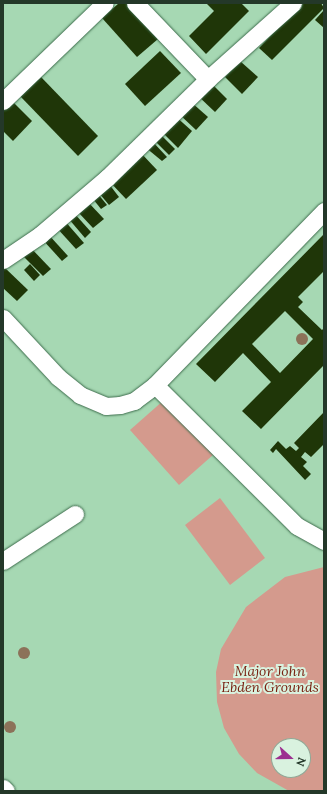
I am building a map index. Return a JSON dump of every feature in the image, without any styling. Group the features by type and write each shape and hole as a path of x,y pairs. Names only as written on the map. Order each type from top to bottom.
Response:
{"street":[{"path":"3,101 105,3"},
{"path":"135,3 208,79"},
{"path":"3,260 108,177 208,79 293,3"},
{"path":"3,318 58,377 80,395 106,406 120,405 134,401 155,385 324,211"},
{"path":"155,385 297,526 324,541"},
{"path":"3,561 74,514"},
{"path":"3,788 6,791"}],"green space":[{"path":"164,400 213,455 179,485 130,430"},
{"path":"220,498 265,558 230,585 185,525"},
{"name":"Major John Ebden Grounds","path":"324,567 324,791 289,791 257,773 239,754 224,728 217,702 216,672 221,649 246,607 285,577"}],"building":[{"path":"119,3 127,3 158,39 137,57 102,18"},
{"path":"206,3 241,3 249,11 206,54 189,36 214,11"},
{"path":"302,3 321,3 324,8 272,60 259,48"},
{"path":"324,10 324,28 315,20"},
{"path":"160,51 181,73 145,106 125,84"},
{"path":"240,61 258,77 242,94 225,77"},
{"path":"41,77 98,136 78,156 20,96"},
{"path":"210,82 227,99 215,112 197,95"},
{"path":"12,101 32,121 13,141 3,131 3,110"},
{"path":"191,102 208,117 196,130 179,114"},
{"path":"174,115 192,131 178,148 161,131"},
{"path":"158,132 175,149 169,155 152,138"},
{"path":"152,141 167,157 162,161 145,147"},
{"path":"140,152 157,170 126,199 109,181"},
{"path":"109,184 119,197 109,205 99,193"},
{"path":"98,194 107,205 101,209 93,199"},
{"path":"88,202 104,219 93,228 78,212"},
{"path":"74,213 91,232 85,238 68,218"},
{"path":"64,220 84,243 76,249 56,227"},
{"path":"48,234 68,256 62,261 42,239"},
{"path":"324,234 324,271 298,297 303,302 298,307 322,330 324,328 324,365 261,429 242,411 271,382 243,353 215,382 196,364","holes":["285,311 313,339 280,373 252,344"]},
{"path":"29,246 51,269 43,276 21,254"},
{"path":"30,264 40,275 34,281 24,270"},
{"path":"3,266 28,290 17,301 3,288"},
{"path":"324,412 324,444 311,457 305,452 301,457 307,462 303,466 311,474 305,480 276,449 273,453 270,450 278,441 286,449 290,446 296,451 299,448 294,443"}]}
